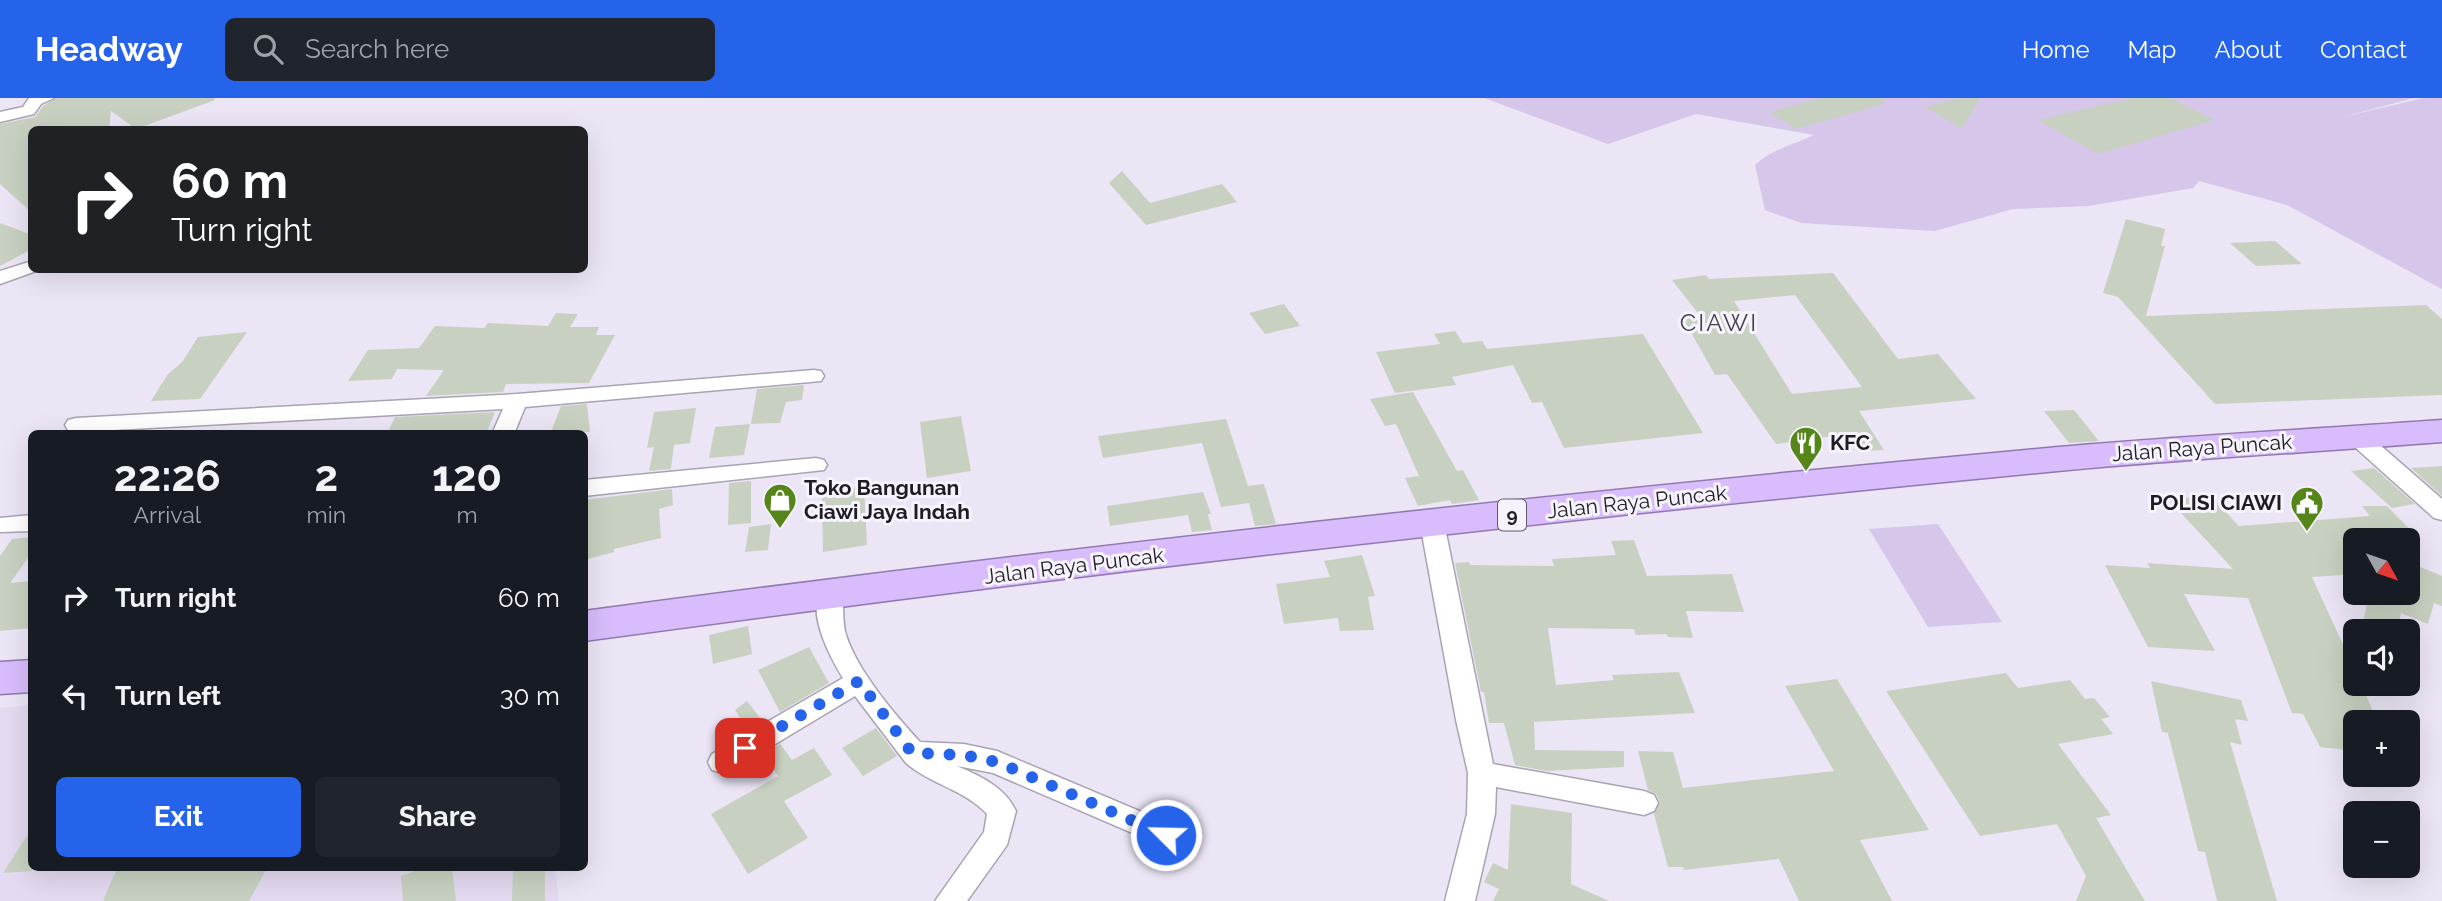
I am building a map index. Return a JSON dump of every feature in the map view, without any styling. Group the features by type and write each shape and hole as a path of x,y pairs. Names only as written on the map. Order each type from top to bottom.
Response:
{"highway":[{"name":"Jalan Raya Puncak","path":"588,625 830,593 1432,523 2062,458 2442,431"},
{"path":"0,678 28,676"}],"street":[{"path":"0,117 28,111 34,101 46,98"},
{"path":"0,278 28,268"},
{"path":"76,425 517,401 814,376"},
{"path":"505,430 517,401"},
{"path":"2356,436 2442,512"},
{"path":"588,488 816,465"},
{"path":"3,525 28,523"},
{"path":"1432,523 1469,720 1482,773 1481,814 1460,901"},
{"path":"830,593 834,637 859,681 912,753 986,794 1002,811 997,836 950,901"},
{"path":"722,762 859,681"},
{"path":"912,753 964,755 997,762 1166,835"},
{"path":"1482,773 1644,803"}],"shaded area":[{"path":"1484,98 2414,98 2343,117 2423,98 2442,98 2442,289 2287,205 2199,181 2193,188 2089,206 2013,209 1935,231 1801,223 1765,210 1755,165 1776,151 1814,135 1696,114 1608,144"},
{"path":"1938,524 2002,622 1928,627 1869,529"},
{"path":"28,705 28,871 555,871 559,901 0,901 0,708"}],"building":[{"path":"56,98 215,100 144,126 132,126 111,111 109,126 28,126 28,209 0,184 0,124 35,117 43,106"},
{"path":"1820,98 1883,98 1884,104 1796,129 1769,112"},
{"path":"1959,98 1980,98 1962,129 1925,107"},
{"path":"2132,98 2171,98 2214,120 2098,154 2038,120"},
{"path":"1122,171 1150,203 1222,184 1237,202 1146,225 1109,183"},
{"path":"2126,219 2165,229 2161,246 2165,246 2146,316 2426,305 2442,319 2442,395 2215,404 2118,297 2103,293"},
{"path":"0,223 28,234 28,251 0,266"},
{"path":"2275,241 2302,264 2256,266 2230,243"},
{"path":"1833,273 1898,359 1938,354 1976,399 1859,411 1884,450 1858,451 1847,434 1776,444 1727,374 1715,375 1683,318 1701,317 1672,280 1706,275 1709,279","holes":["1795,295 1862,387 1792,394 1734,301"]},
{"path":"1284,304 1300,326 1265,334 1249,313"},
{"path":"556,313 578,314 570,327 599,327 596,335 615,335 589,383 506,384 503,392 426,396 444,370 397,369 392,379 348,381 368,350 419,348 435,326 484,328 488,323 548,326"},
{"path":"1455,331 1463,343 1482,341 1487,349 1643,334 1703,433 1564,448 1542,402 1532,403 1513,365 1452,377 1456,385 1395,393 1376,352 1440,344 1434,334"},
{"path":"247,332 200,399 151,401 168,374 182,362 198,337"},
{"path":"804,385 802,400 786,402 780,423 751,424 757,389"},
{"path":"1413,392 1457,471 1463,470 1479,500 1452,504 1450,500 1418,506 1405,478 1419,476 1396,424 1385,426 1370,399"},
{"path":"587,404 590,432 552,430 561,406"},
{"path":"696,408 690,443 674,445 671,469 649,471 654,447 647,448 654,412"},
{"path":"2074,410 2099,441 2069,443 2044,411"},
{"path":"495,412 488,430 389,430 395,417"},
{"path":"961,416 971,471 927,478 920,422"},
{"path":"1226,419 1248,486 1264,484 1276,524 1255,526 1249,503 1221,507 1202,443 1103,458 1098,436"},
{"path":"750,424 744,455 709,458 715,427"},
{"path":"2442,466 2442,496 2411,468"},
{"path":"2374,468 2415,504 2392,508 2351,471"},
{"path":"751,481 751,523 728,525 729,483"},
{"path":"864,486 867,545 823,552 822,493"},
{"path":"672,489 673,505 659,509 661,538 614,549 614,552 588,559 588,500"},
{"path":"1203,492 1211,514 1208,514 1212,530 1192,532 1188,515 1110,526 1107,506"},
{"path":"2210,495 2239,526 2370,516 2362,506 2387,506 2408,528 2343,528 2343,575 2312,577 2343,645 2343,696 2366,696 2372,710 2343,710 2343,750 2320,747 2303,714 2292,713 2248,598 2184,594 2215,651 2148,647 2105,565 2150,568 2147,563 2233,569 2169,500"},
{"path":"771,524 768,550 745,552 749,527"},
{"path":"28,537 28,558 10,583 28,581 28,628 0,631 0,556 12,539"},
{"path":"1634,540 1647,576 1732,574 1744,612 1686,611 1693,638 1668,637 1667,634 1636,635 1634,629 1548,628 1556,685 1614,680 1612,675 1679,672 1695,713 1534,722 1535,750 1624,751 1624,767 1546,771 1515,765 1504,723 1489,723 1455,563 1554,566 1552,559 1616,555 1611,541"},
{"path":"1362,555 1375,596 1368,597 1374,630 1340,631 1338,618 1284,624 1276,584 1330,577 1324,561"},
{"path":"2420,567 2442,576 2442,606 2434,603 2428,624 2401,613 2400,619 2364,619 2367,606 2420,606"},
{"path":"748,626 752,654 713,664 709,635"},
{"path":"809,647 829,683 780,712 758,670"},
{"path":"2006,673 2018,688 2070,680 2085,699 2094,698 2110,717 2101,719 2113,734 2058,744 2111,815 2096,818 2145,901 2076,901 2086,876 2057,824 1980,836 1886,691"},
{"path":"1837,679 1929,830 1860,840 1892,901 1799,901 1779,859 1683,870 1684,867 1668,867 1654,814 1660,802 1656,794 1648,790 1638,751 1673,752 1683,788 1834,771 1785,686"},
{"path":"2151,681 2241,700 2248,721 2235,719 2242,745 2230,742 2277,901 2217,901 2205,852 2198,851 2168,733 2162,732"},
{"path":"747,701 763,722 738,736 732,728 743,722 735,710"},
{"path":"876,728 897,756 863,776 842,748"},
{"path":"780,744 792,760 814,748 832,775 784,801 808,838 748,874 711,814 778,776 763,754"},
{"path":"1511,804 1572,813 1571,884 1609,901 1493,901 1499,889 1484,882 1493,863 1508,870"},
{"path":"28,834 28,871 32,871 3,873"},
{"path":"116,871 265,871 249,901 103,901"},
{"path":"415,871 452,871 456,901 403,901 401,876"},
{"path":"513,871 545,871 545,901 512,901"}],"place":[{"name":"KFC","path":"1806,473"},
{"name":"Toko Bangunan Ciawi Jaya Indah","path":"780,530"},
{"name":"POLISI CIAWI","path":"2307,533"}],"district":[{"name":"CIAWI","path":"1719,323"}],"route":[{"path":"745,748 859,681 912,753 964,755 997,762 1166,835"}]}
